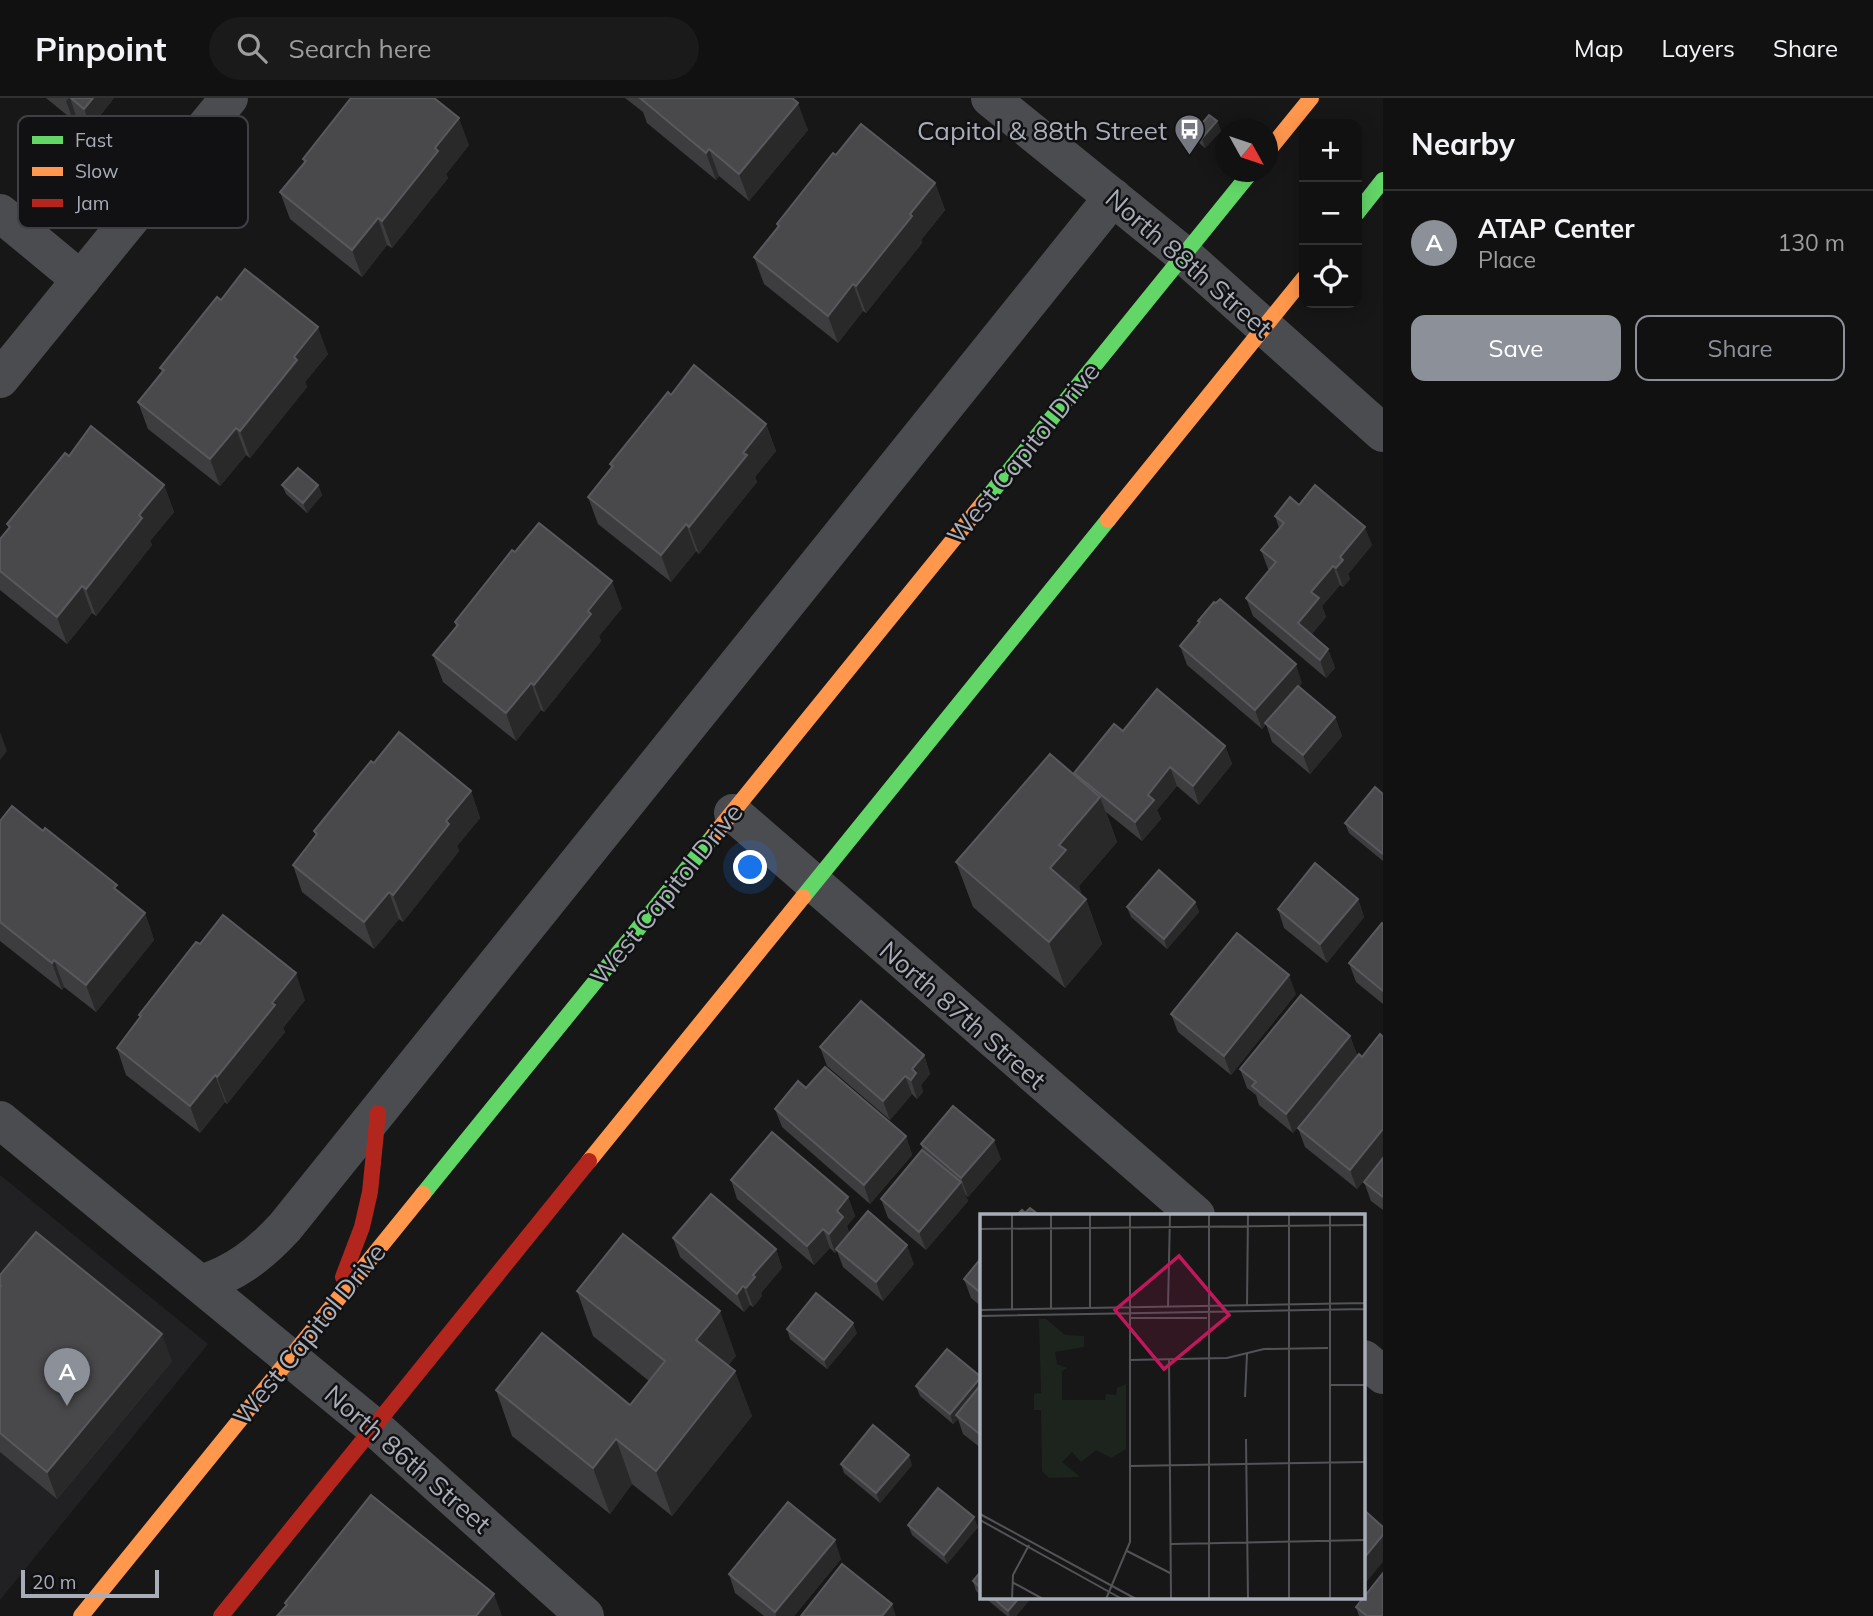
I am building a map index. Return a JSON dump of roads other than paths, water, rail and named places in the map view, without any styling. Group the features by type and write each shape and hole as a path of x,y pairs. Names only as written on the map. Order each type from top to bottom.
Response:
{"main road":[{"path":"1278,139 1311,98"},
{"path":"1362,207 1383,180"},
{"name":"West Capitol Drive","path":"81,1616 1243,182"},
{"path":"221,1616 1299,284"},
{"path":"332,1306 362,1227 370,1192 378,1113"}],"street":[{"path":"214,116 229,98"},
{"name":"North 88th Street","path":"990,98 1184,255 1383,433"},
{"path":"200,1284 241,1267 271,1242 378,1113 1113,197"},
{"path":"0,213 18,228"},
{"path":"18,228 81,280"},
{"path":"0,379 123,228"},
{"name":"North 87th Street","path":"733,813 1195,1214"},
{"name":"North 86th Street","path":"0,1120 374,1427 585,1616"},
{"path":"1366,1361 1383,1375"}],"place":[{"name":"Capitol & 88th Street","path":"1190,157"},
{"name":"ATAP Center","path":"67,1406"}]}
